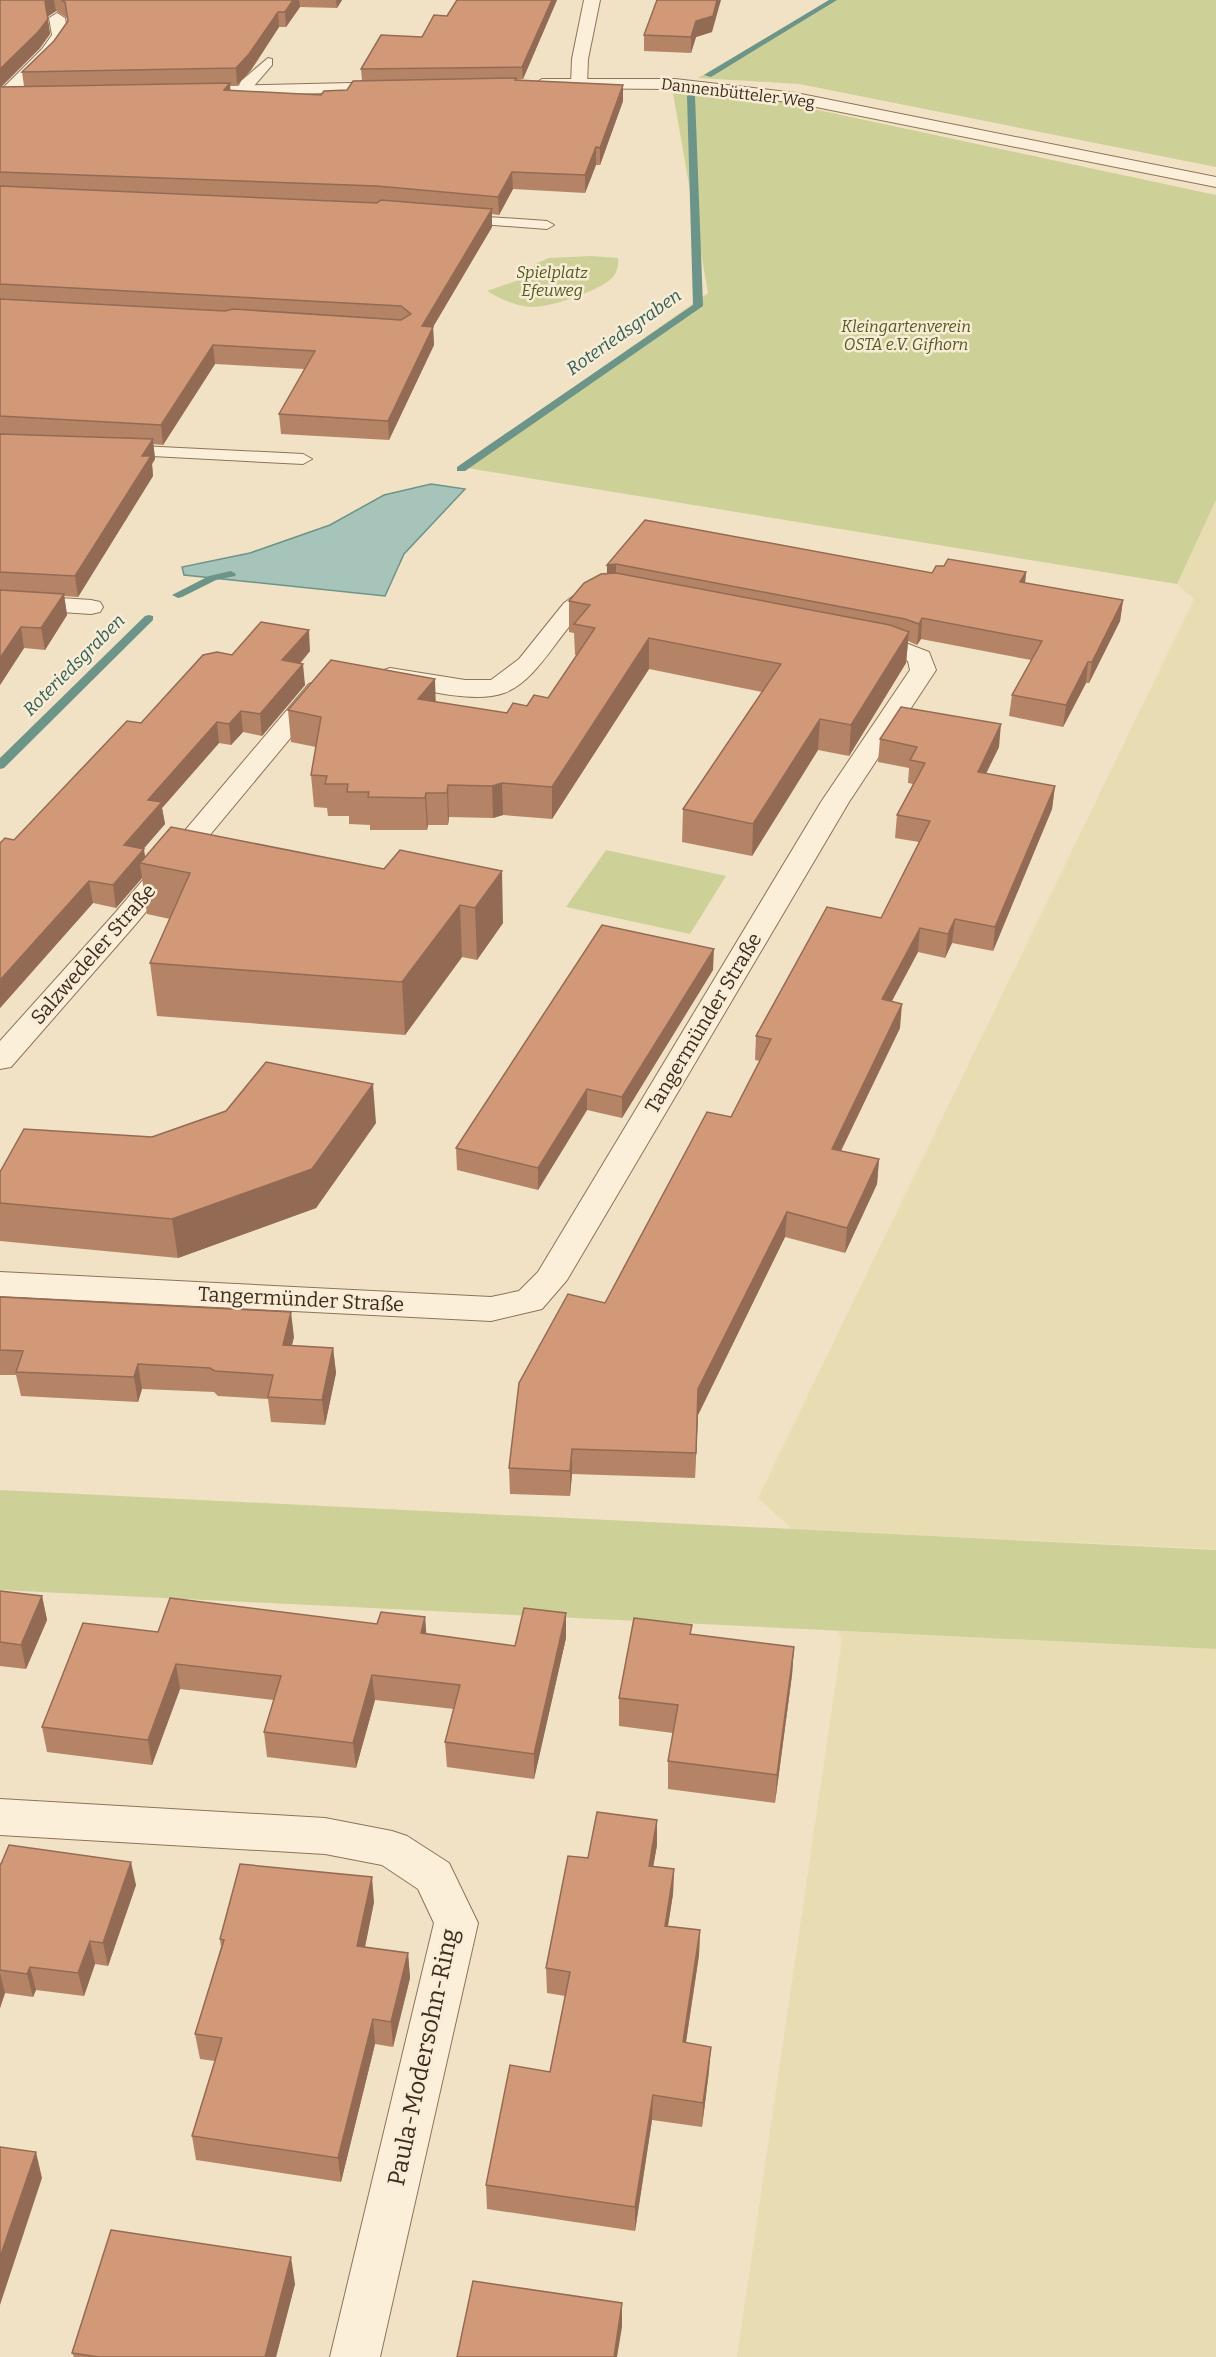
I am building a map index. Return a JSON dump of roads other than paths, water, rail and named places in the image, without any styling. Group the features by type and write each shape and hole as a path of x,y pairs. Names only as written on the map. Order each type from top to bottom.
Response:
{"street":[{"path":"579,84 580,58 592,0"},
{"path":"3,95 48,52 60,35 57,18"},
{"name":"Dannenbütteler Weg","path":"521,85 675,84 796,98 1216,182"},
{"path":"172,92 405,87"},
{"path":"3,95 29,95"},
{"name":"Salzwedeler Straße","path":"0,1060 125,919 325,681 356,672 465,688 497,687 528,664 573,608 588,597 616,594 639,599"},
{"path":"0,601 91,607"},
{"name":"Tangermünder Straße","path":"0,1284 491,1309 530,1301 550,1280 835,802 923,670 920,657 894,647 836,636"},
{"name":"Paula-Modersohn-Ring","path":"0,1817 325,1836 392,1849 434,1876 456,1923 355,2357"}],"lane":[{"path":"243,90 268,62"},
{"path":"440,218 547,225"},
{"path":"104,450 303,459"}],"water":[{"path":"431,484 465,489 404,554 385,596 184,575 182,567 250,553 330,525 384,495"}],"waterway":[{"name":"Roteriedsgraben","path":"708,75 834,0"},
{"name":"Roteriedsgraben","path":"461,469 698,306 691,96"},
{"name":"Roteriedsgraben","path":"178,595 213,578 231,574"},
{"name":"Roteriedsgraben","path":"0,765 149,618"}],"park label":[{"name":"Spielplatz Efeuweg","path":"552,281"},
{"name":"Kleingartenverein OSTA e.V. Gifhorn","path":"906,335"}]}
